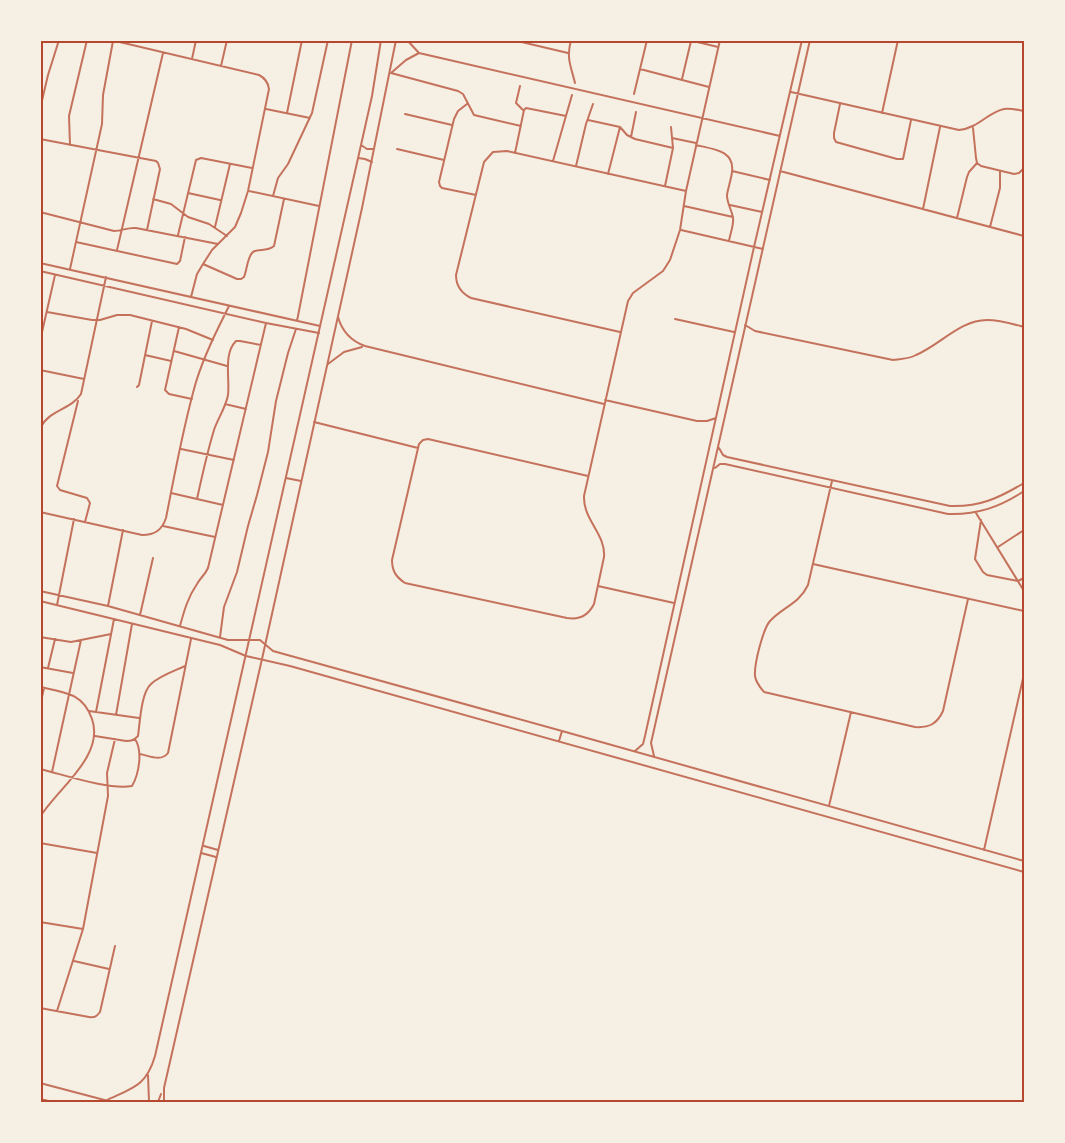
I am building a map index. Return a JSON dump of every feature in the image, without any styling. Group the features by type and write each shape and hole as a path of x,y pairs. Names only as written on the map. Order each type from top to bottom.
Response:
{"street":[{"path":"40,109 59,40"},
{"path":"70,145 69,116 87,40"},
{"path":"192,59 196,40"},
{"path":"221,66 227,40"},
{"path":"286,113 302,40"},
{"path":"273,196 278,178 288,164 310,118 328,40"},
{"path":"297,321 352,40"},
{"path":"149,1102 148,1075 155,1056 319,333 372,96 381,40"},
{"path":"158,1102 164,1088 262,659 372,162 396,40"},
{"path":"407,40 419,53 780,136"},
{"path":"513,40 568,53"},
{"path":"571,40 568,53 569,65 575,84"},
{"path":"634,93 646,40"},
{"path":"588,476 428,438 420,441 392,560 393,571 405,583 572,619 583,617 591,609 598,586 604,549 584,506 588,476 630,297 668,265 680,230 686,191 720,40"},
{"path":"635,751 644,741 802,40"},
{"path":"654,756 651,743 671,651 810,40"},
{"path":"882,113 898,40"},
{"path":"70,270 102,124 103,95 112,41 121,42 263,77 268,85 248,191 239,220 202,264 191,297"},
{"path":"682,80 690,41 718,47"},
{"path":"117,250 163,52"},
{"path":"391,73 419,53"},
{"path":"640,69 709,87"},
{"path":"391,73 458,91 463,94 476,116 521,126"},
{"path":"520,86 517,104 524,110"},
{"path":"790,92 959,130 973,127 1001,110 1024,111"},
{"path":"553,161 572,95"},
{"path":"467,104 456,113 439,182 440,186 476,195"},
{"path":"576,166 593,104"},
{"path":"840,104 834,133 836,142 897,159 903,159 911,120"},
{"path":"524,110 528,108 566,116"},
{"path":"265,109 310,118"},
{"path":"515,153 524,110"},
{"path":"631,137 636,112"},
{"path":"405,114 452,126"},
{"path":"588,120 620,127 631,137 673,148"},
{"path":"608,174 620,127"},
{"path":"666,186 673,148 671,127"},
{"path":"923,209 940,127"},
{"path":"957,218 967,177 977,163 973,127"},
{"path":"672,138 722,151 731,162 732,171 727,195 733,218 729,241"},
{"path":"40,139 156,161 160,166 147,230"},
{"path":"361,145 367,149 374,149"},
{"path":"397,149 444,160"},
{"path":"621,332 471,298 461,292 456,275 484,162 486,158 498,151 515,153 686,191"},
{"path":"177,236 196,160 201,158 252,168"},
{"path":"358,158 372,162"},
{"path":"977,163 1014,174 1024,168"},
{"path":"215,227 230,164"},
{"path":"732,171 770,180"},
{"path":"780,171 1024,236 1024,228"},
{"path":"990,227 1000,188 1000,171"},
{"path":"248,191 319,206"},
{"path":"188,193 221,200"},
{"path":"202,264 237,279 244,277 250,255 257,250 267,251 274,246 284,199"},
{"path":"153,200 171,204 183,213 215,227 227,236"},
{"path":"728,205 762,212"},
{"path":"684,206 733,218"},
{"path":"40,212 114,231 131,227 218,244"},
{"path":"680,230 763,249"},
{"path":"76,242 177,264 180,261 185,237"},
{"path":"40,263 320,326"},
{"path":"40,272 319,333"},
{"path":"40,341 55,275"},
{"path":"40,428 49,416 72,404 81,394 106,278"},
{"path":"40,512 148,535 154,534 163,526 196,381 229,306"},
{"path":"47,312 97,320 125,315 179,327 213,340"},
{"path":"338,315 345,333 355,342 365,346 697,421 716,418"},
{"path":"675,319 735,333"},
{"path":"745,325 755,331 893,360 916,356 958,329 972,323 987,320 1024,327"},
{"path":"137,387 152,321"},
{"path":"180,626 193,589 207,571 266,323"},
{"path":"179,327 165,387 166,392 192,399"},
{"path":"220,637 224,607 237,572 258,495 276,401 288,353 297,329"},
{"path":"197,499 207,455 228,395 227,366 232,345 236,341 261,345"},
{"path":"327,365 344,352 365,346"},
{"path":"174,351 227,366"},
{"path":"145,355 171,361"},
{"path":"729,359 737,361"},
{"path":"40,370 84,379"},
{"path":"78,398 57,486 60,490 87,498 90,503 86,522"},
{"path":"225,404 246,409"},
{"path":"314,422 418,447"},
{"path":"718,446 723,455 727,457 940,505 960,507 989,501 1007,494 1024,483"},
{"path":"180,448 234,460"},
{"path":"713,470 716,466 725,464 938,513 957,515 976,513 1003,504 1024,492"},
{"path":"286,478 301,481"},
{"path":"832,481 808,585 801,597 771,620 764,631 755,678 758,686 765,692 851,712 924,728 932,725 943,711 968,599"},
{"path":"171,493 223,505"},
{"path":"976,513 1024,591"},
{"path":"57,605 74,519"},
{"path":"981,520 976,561 985,575 1018,581 1024,578"},
{"path":"163,526 215,537"},
{"path":"108,606 123,530"},
{"path":"998,547 1024,530"},
{"path":"140,615 153,558"},
{"path":"813,564 1024,611"},
{"path":"598,586 674,603"},
{"path":"40,591 108,606 226,639 257,639 270,649 284,654 1024,861"},
{"path":"40,601 224,647 246,656 290,666 1024,872"},
{"path":"96,712 114,619"},
{"path":"116,715 132,624"},
{"path":"40,637 71,642 111,634"},
{"path":"48,669 55,639"},
{"path":"140,754 159,758 168,753 191,639"},
{"path":"224,647 226,639"},
{"path":"52,772 81,640"},
{"path":"664,649 671,651"},
{"path":"95,736 131,741 135,739 138,736 148,686 186,666"},
{"path":"40,667 74,673"},
{"path":"984,850 1023,687 1024,674"},
{"path":"40,706 42,687 77,697 89,711 95,736 87,758 40,817"},
{"path":"89,711 141,718"},
{"path":"829,806 851,712"},
{"path":"559,741 562,731"},
{"path":"57,1011 83,929 108,796 107,773 115,739"},
{"path":"40,769 107,785 129,787 134,784 140,754 135,739"},
{"path":"40,843 97,853"},
{"path":"203,846 218,850"},
{"path":"201,853 217,857"},
{"path":"40,922 83,929"},
{"path":"40,1008 89,1017 98,1016 115,946"},
{"path":"74,961 110,970"},
{"path":"105,1101 139,1084 148,1075"},
{"path":"40,1083 112,1102"},
{"path":"164,1088 164,1102"},
{"path":"40,1099 53,1102"}]}
